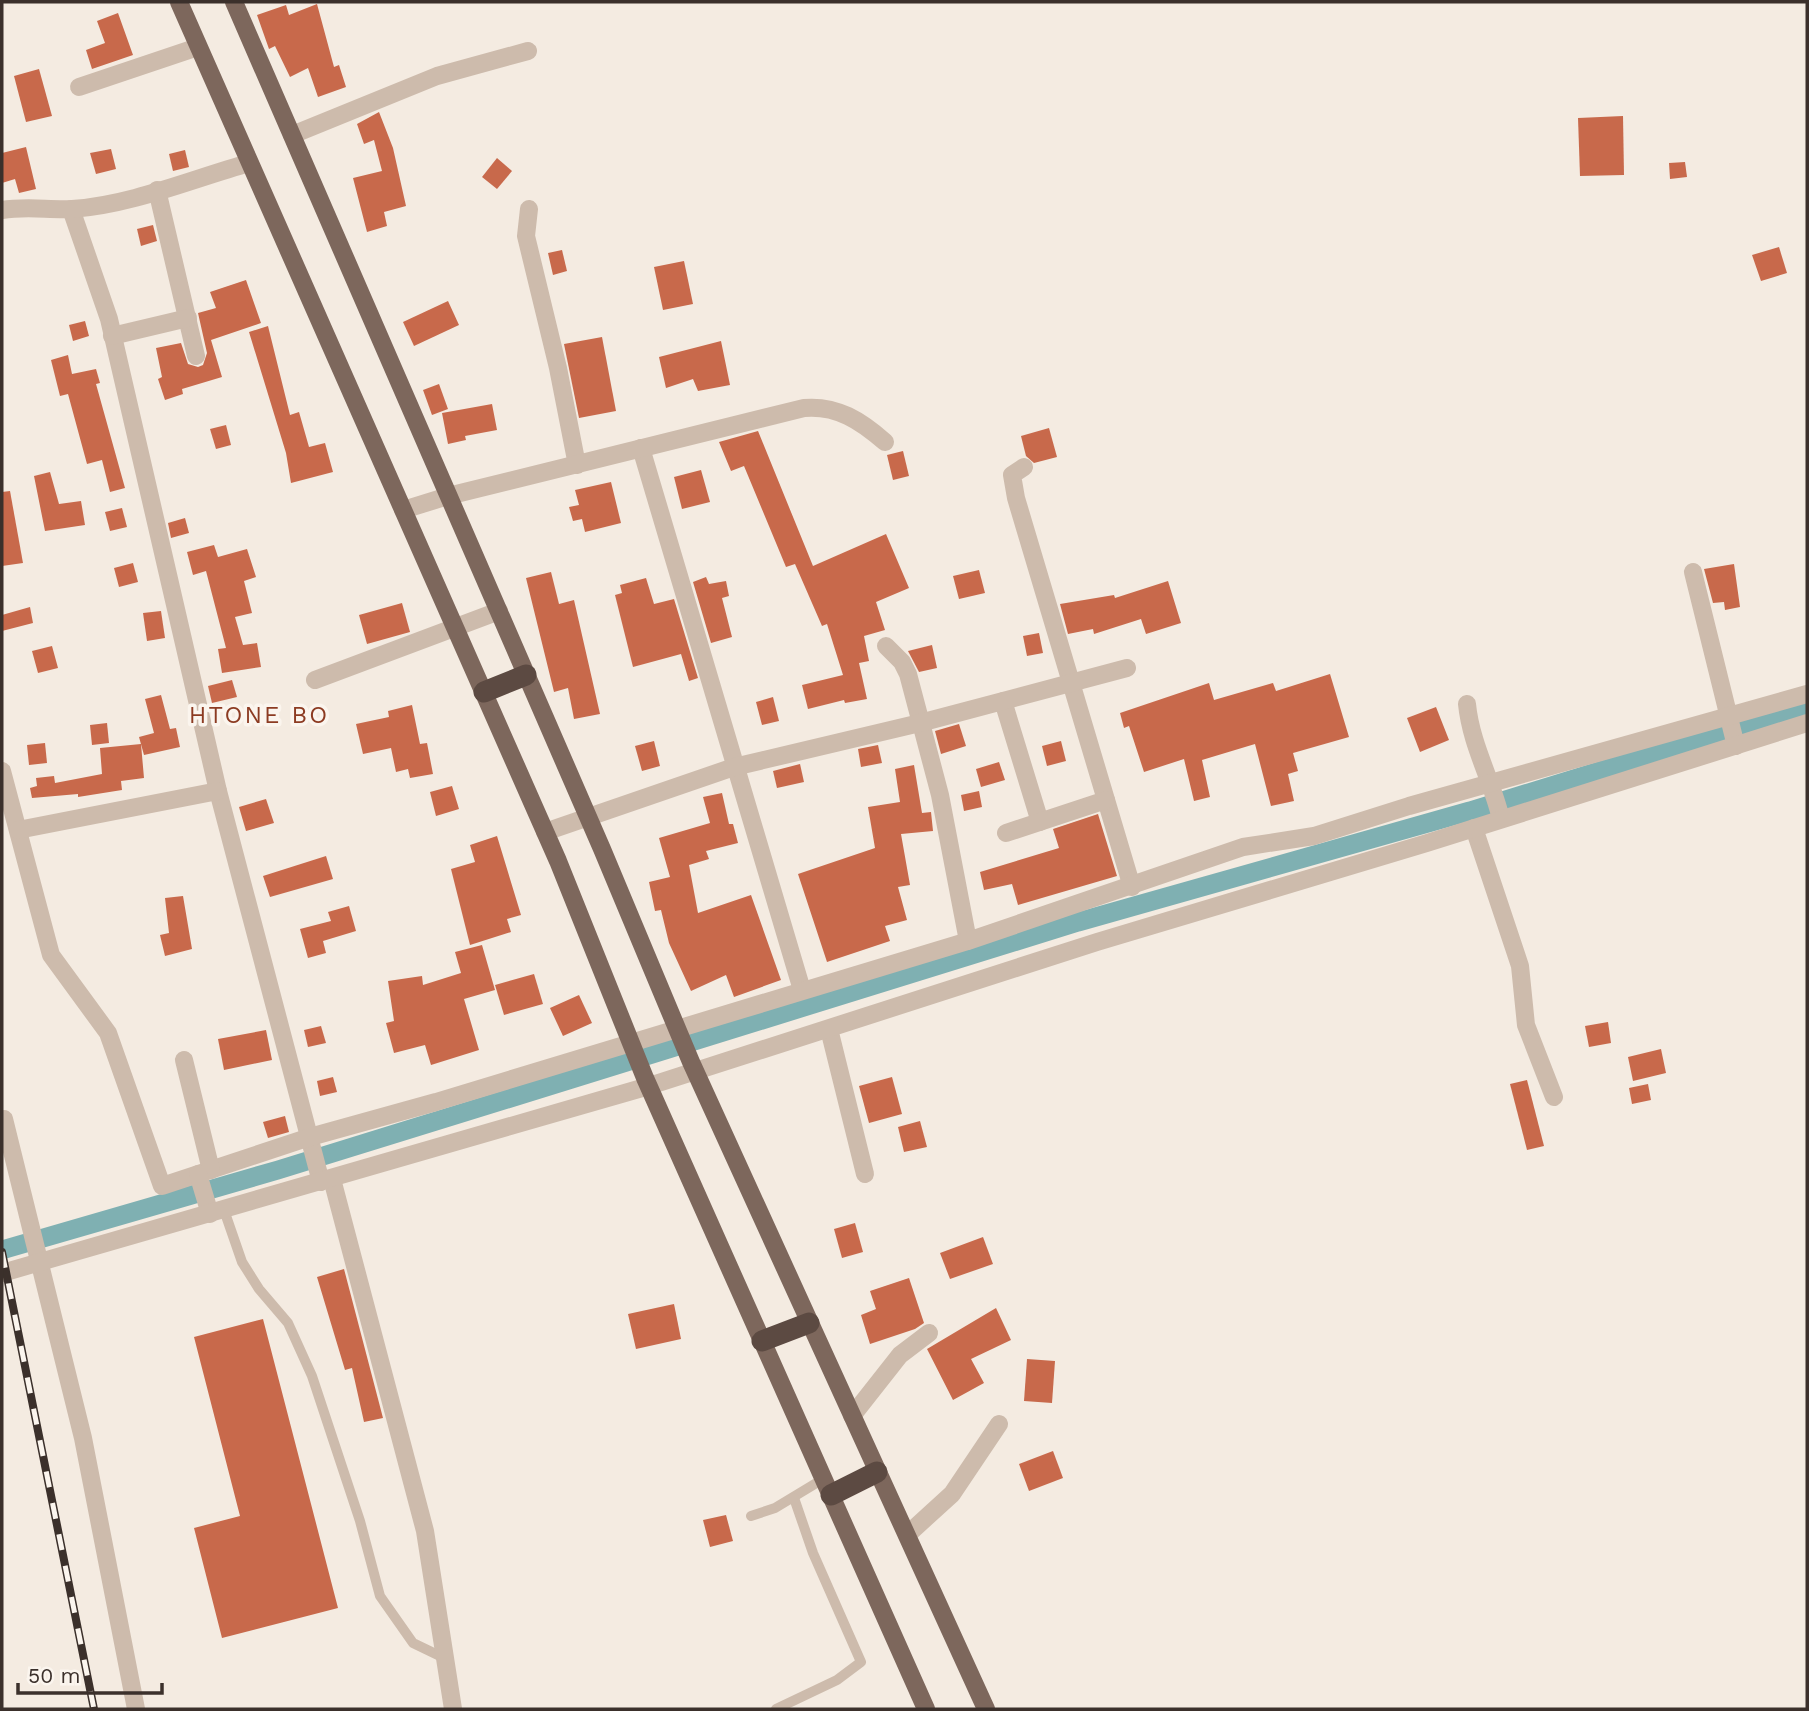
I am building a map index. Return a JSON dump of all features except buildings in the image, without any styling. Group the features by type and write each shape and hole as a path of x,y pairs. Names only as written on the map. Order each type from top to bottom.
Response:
{"highway":[{"path":"484,692 526,675"},
{"path":"762,1341 809,1323"},
{"path":"827,1487 877,1472"}],"main road":[{"path":"179,2 545,832 632,1048 926,1709"},
{"path":"234,2 588,816 693,1067 986,1709"}],"street":[{"path":"79,87 198,47"},
{"path":"292,135 437,76 528,51"},
{"path":"2,209 24,206 71,209 157,190 249,163"},
{"path":"157,190 196,356"},
{"path":"71,209 112,336 218,791 311,1141 425,1531 436,1587 442,1657 453,1709"},
{"path":"529,209 526,236 558,368 577,465"},
{"path":"112,336 188,318"},
{"path":"403,510 448,495 818,407 836,410 862,422 885,442"},
{"path":"641,448 802,990"},
{"path":"1024,467 1012,475 1013,484 1132,887"},
{"path":"1693,572 1731,730"},
{"path":"315,680 455,630 499,611"},
{"path":"886,646 902,662 908,674 940,795 968,941"},
{"path":"545,832 734,768 920,723 1127,668"},
{"path":"2,771 51,955 108,1033 162,1186 679,1034 802,990 968,941 1243,847 1497,803 1731,730 1807,694"},
{"path":"1003,701 1040,822"},
{"path":"1467,704 1473,738 1497,803"},
{"path":"2,1273 38,1257 214,1211 693,1067 829,1029 1097,942 1474,828 1497,803 1731,730 1807,723"},
{"path":"18,830 218,791"},
{"path":"1006,833 1106,800"},
{"path":"1474,828 1520,966 1527,1025 1554,1097"},
{"path":"829,1029 865,1174"},
{"path":"184,1060 203,1176 214,1211"},
{"path":"4,1119 83,1437 136,1709"},
{"path":"852,1416 900,1355 929,1333"},
{"path":"907,1535 952,1494 999,1424"}],"lane":[{"path":"214,1211 259,1289 288,1323 312,1376 360,1521 380,1596 413,1643 442,1657"},
{"path":"751,1516 827,1487"},
{"path":"776,1709 837,1680 861,1662 813,1553 794,1498"}],"waterway":[{"path":"2,1250 278,1170 1078,922 1470,811 1807,707"}],"railway":[{"path":"2,1252 94,1709"}],"district":[{"name":"HTONE BO","path":"259,715"}]}
